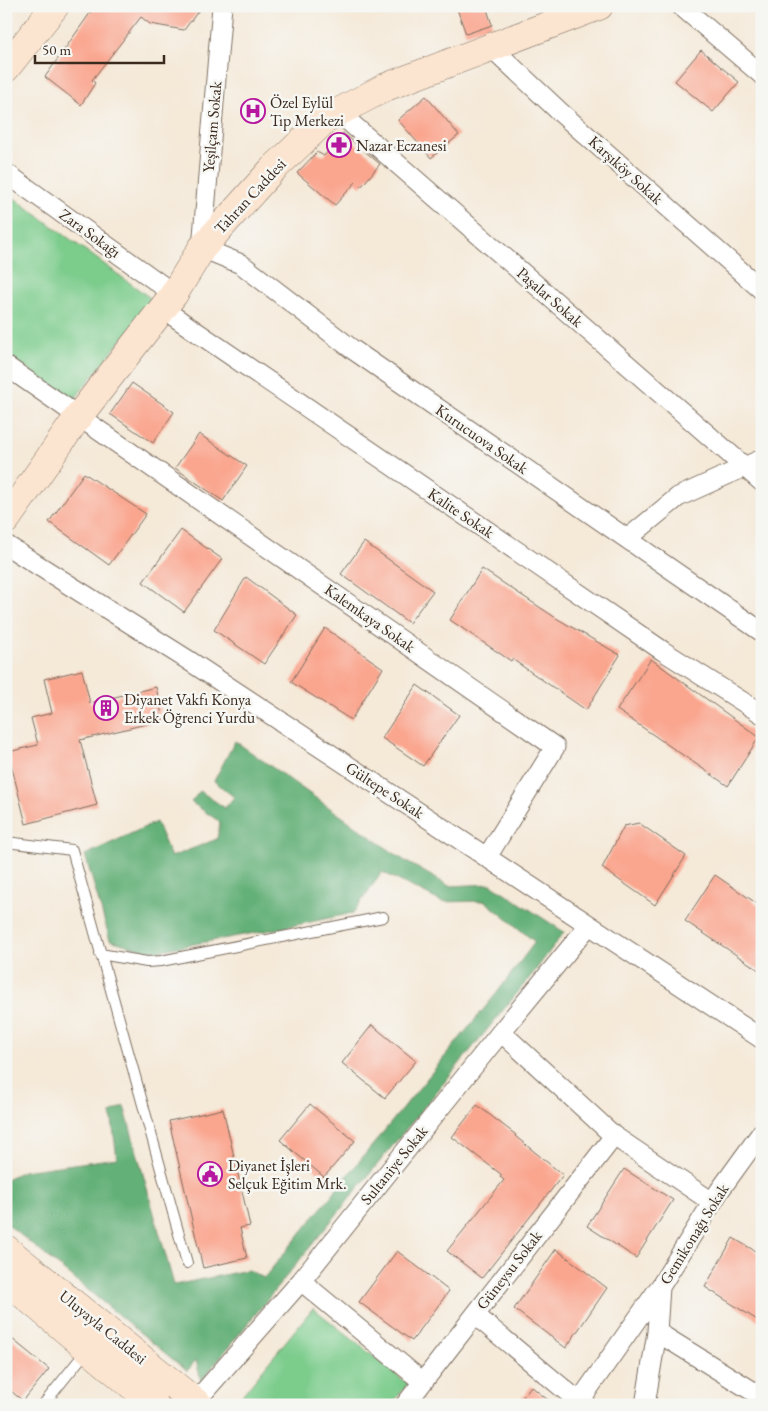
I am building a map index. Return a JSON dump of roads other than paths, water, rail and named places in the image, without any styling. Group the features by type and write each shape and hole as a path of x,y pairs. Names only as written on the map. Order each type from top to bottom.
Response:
{"street":[{"name":"Yeşilçam Sokak","path":"202,248 222,6"},
{"name":"Tahran Caddesi","path":"6,520 78,417 169,302 202,248 272,170 327,118 386,87 599,6"},
{"path":"681,6 762,75"},
{"path":"6,68 48,8"},
{"name":"Karşıköy Sokak","path":"491,47 560,112 762,290"},
{"name":"Paşalar Sokak","path":"338,112 762,482"},
{"name":"Zara Sokağı","path":"6,172 169,302"},
{"name":"Kurucuova Sokak","path":"202,248 241,264 352,349 762,632"},
{"name":"Kalite Sokak","path":"169,302 655,645 762,714"},
{"path":"6,366 78,417"},
{"name":"Kalemkaya Sokak","path":"78,417 555,747 487,857"},
{"path":"627,539 678,497 762,459"},
{"name":"Gültepe Sokak","path":"6,545 188,660 762,1039"},
{"name":"Sultaniye Sokak","path":"197,1403 301,1281 589,925"},
{"path":"501,1032 614,1136 712,1202"},
{"name":"Gemikonağı Sokak","path":"645,1405 657,1332 660,1287 712,1202 762,1132"},
{"name":"Güneysu Sokak","path":"405,1405 614,1136"},
{"name":"Uluyayla Caddesi","path":"6,1249 96,1339 156,1405"},
{"name":"Uluyayla Caddesi","path":"6,1280 197,1403"},
{"path":"301,1281 423,1382"},
{"path":"475,1315 581,1403 660,1287"},
{"path":"657,1332 762,1397"}],"lane":[{"path":"6,842 72,850 187,1263"},
{"path":"100,954 146,962 161,961 384,917"},
{"path":"43,1405 96,1339"}],"place":[{"name":"Özel Eylül Tıp Merkezi","path":"253,111"},
{"name":"Nazar Eczanesi","path":"339,145"},
{"name":"Diyanet Vakfı Konya Erkek Öğrenci Yurdu","path":"106,708"},
{"name":"Diyanet İşleri Selçuk Eğitim Mrk.","path":"210,1174"}]}
